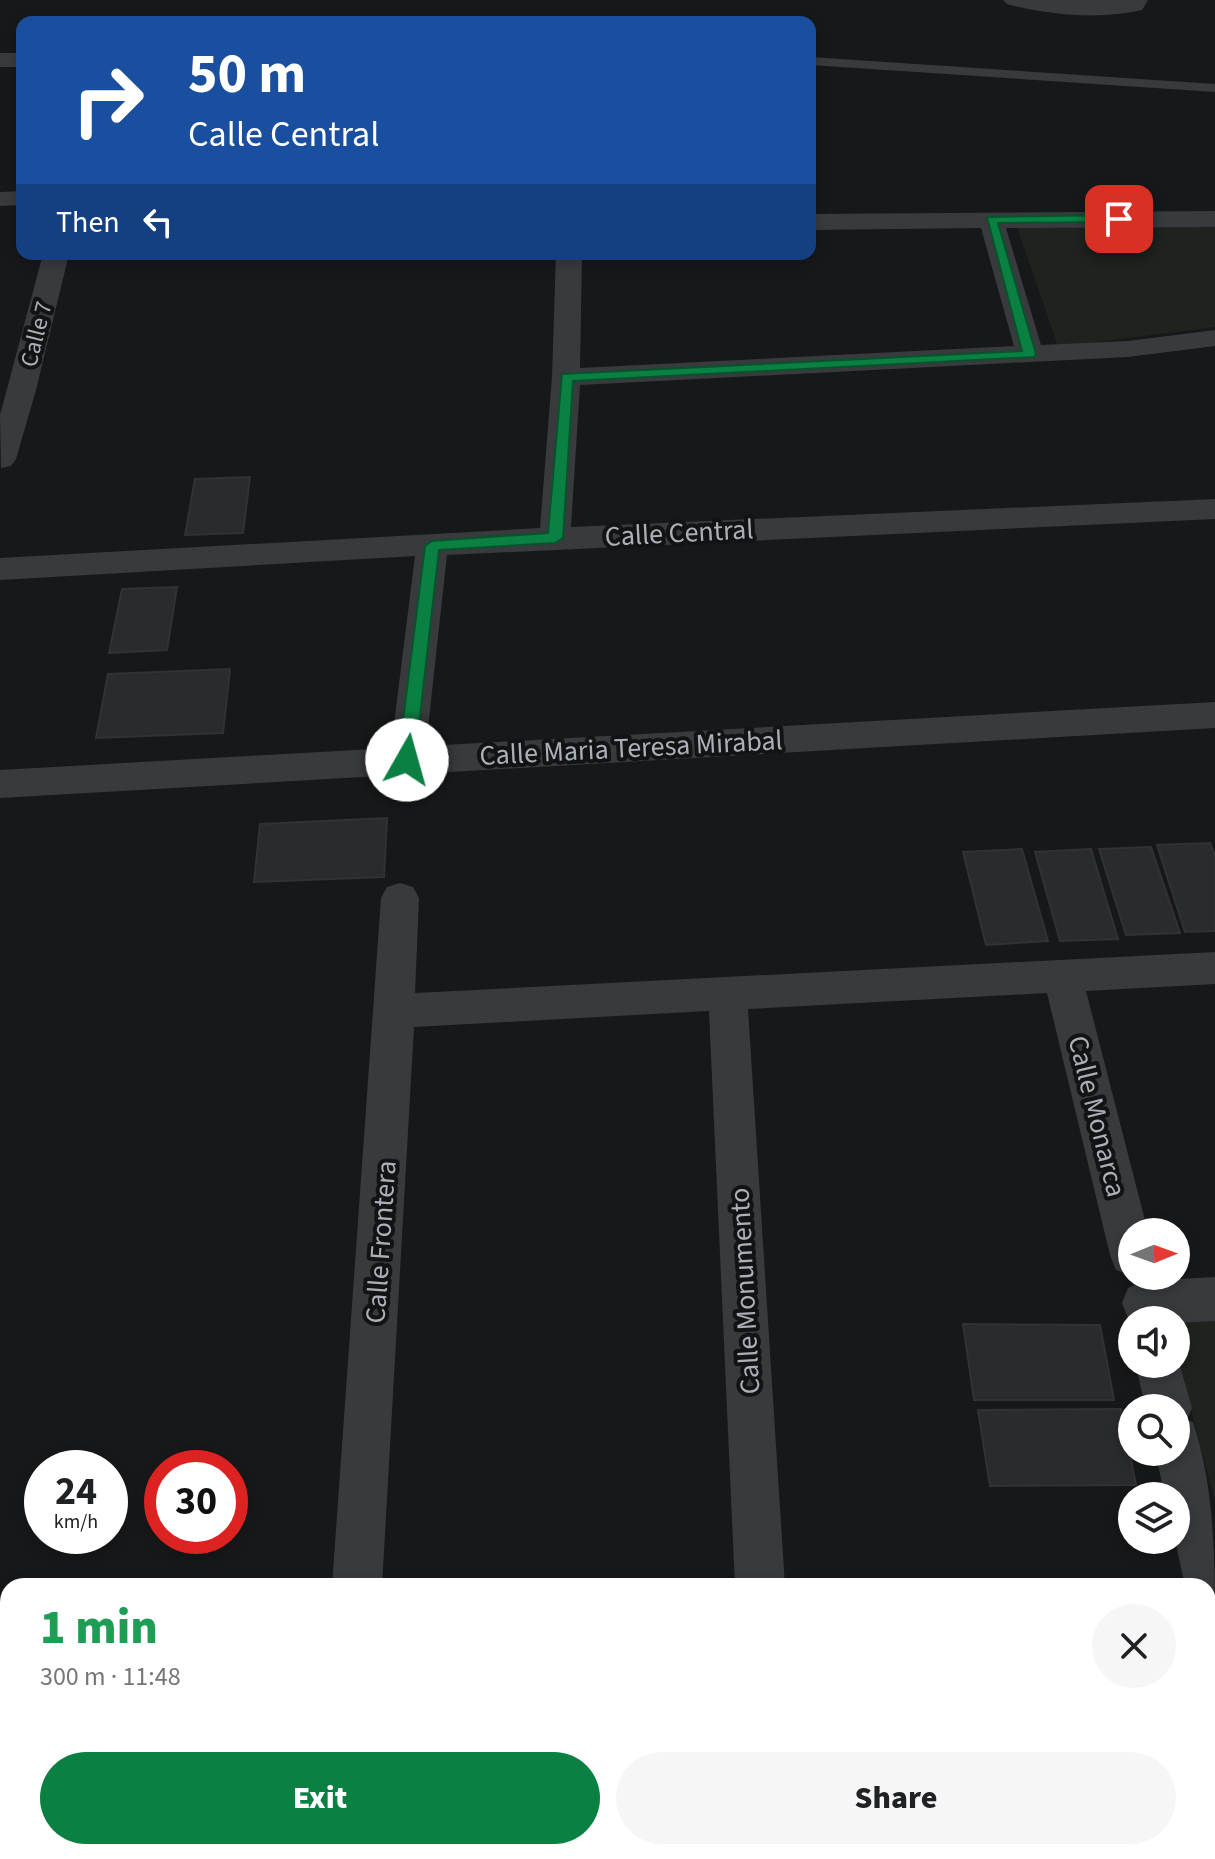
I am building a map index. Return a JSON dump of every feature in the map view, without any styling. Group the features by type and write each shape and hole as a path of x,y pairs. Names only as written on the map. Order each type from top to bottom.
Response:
{"street":[{"path":"1014,0 1047,6 1136,3"},
{"path":"816,222 1215,219"},
{"path":"991,220 1030,354"},
{"name":"Calle 7","path":"1,459 11,391 54,260"},
{"path":"555,538 566,377 569,260"},
{"path":"566,377 1128,349 1215,338"},
{"name":"Calle Central","path":"0,569 555,538 1215,509"},
{"path":"407,760 432,546"},
{"name":"Calle Maria Teresa Mirabal","path":"0,784 1215,715"},
{"name":"Calle Frontera","path":"358,1578 400,898"},
{"path":"395,1011 1215,968"},
{"name":"Calle Monarca","path":"1063,977 1123,1218"},
{"name":"Calle Monumento","path":"728,995 760,1578"},
{"path":"1143,1300 1215,1299"},
{"path":"1182,1466 1208,1578"}],"lane":[{"path":"816,61 1215,88"}],"shaded area":[{"path":"1015,221 1215,223 1215,327 1058,347"},
{"path":"1215,1315 1215,1501 1190,1406 1190,1394 1187,1394 1183,1378 1190,1378 1190,1318"}],"building":[{"path":"250,477 243,533 185,535 195,479"},
{"path":"177,587 167,650 109,653 122,589"},
{"path":"230,669 223,733 96,738 108,674"},
{"path":"387,818 384,877 254,882 260,824"},
{"path":"1210,843 1215,856 1215,931 1185,932 1157,845"},
{"path":"1151,847 1180,933 1126,935 1099,849"},
{"path":"1022,849 1048,941 986,945 963,852"},
{"path":"1091,849 1118,939 1060,941 1035,852"},
{"path":"963,1324 1100,1325 1114,1400 974,1400"},
{"path":"1118,1409 1118,1466 1132,1466 1135,1482 1118,1482 1118,1485 990,1486 978,1410"}],"route":[{"path":"407,760 432,546 555,538 566,377 1030,354 991,220 1119,219"}]}
